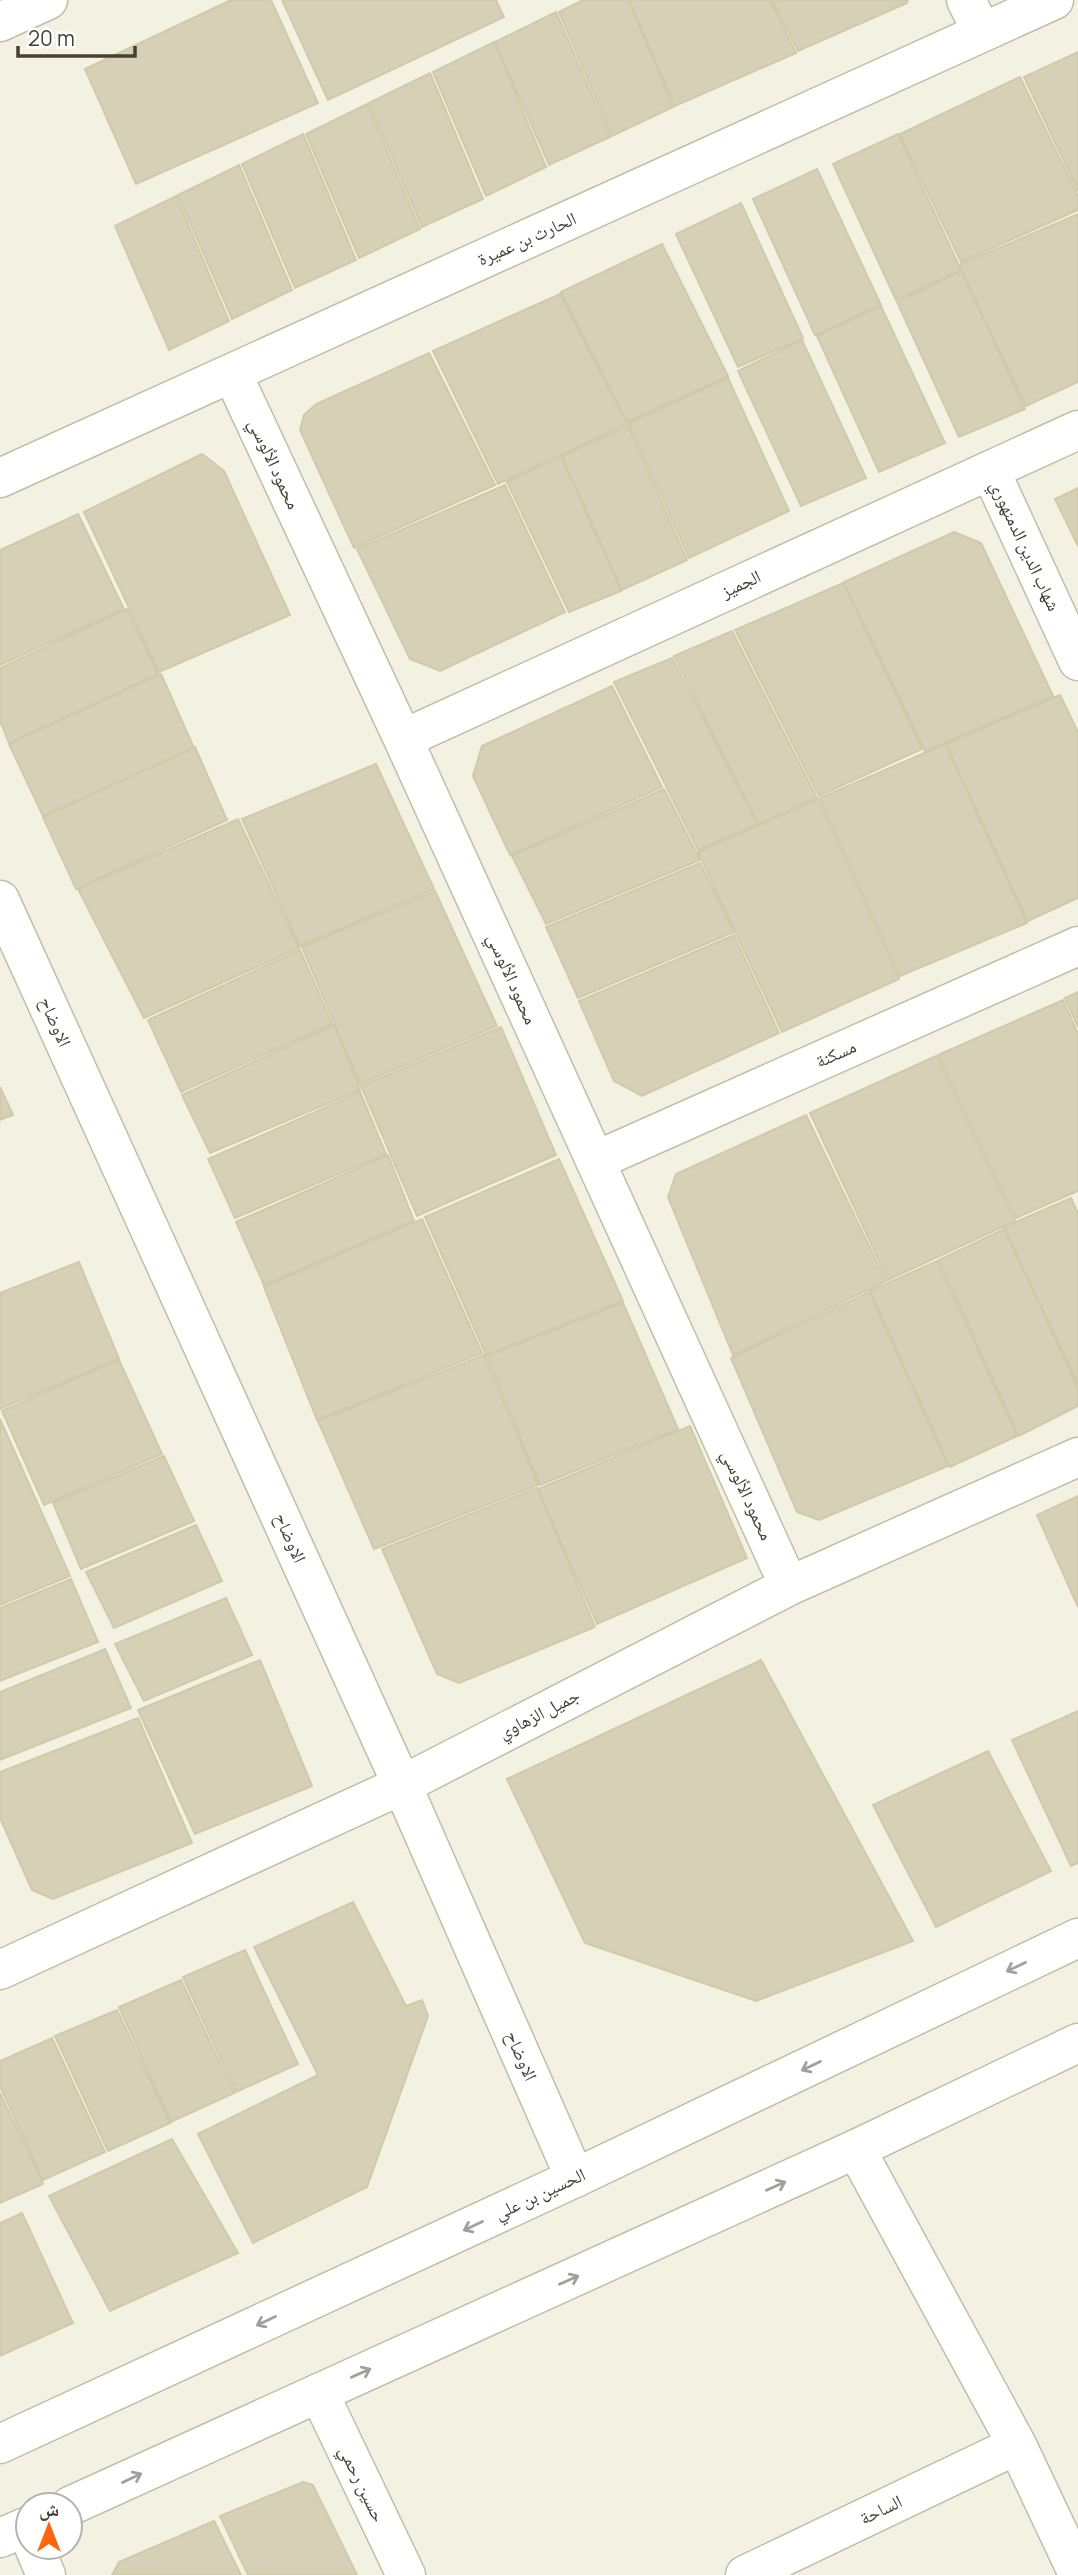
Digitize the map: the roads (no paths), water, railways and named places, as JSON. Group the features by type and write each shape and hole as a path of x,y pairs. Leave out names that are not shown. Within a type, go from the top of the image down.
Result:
{"street":[{"path":"0,22 48,0"},
{"name":"الحارث بن عميرة","path":"0,478 232,373 974,16 1054,0"},
{"name":"محمود الألوسي","path":"232,373 404,739 789,1586"},
{"name":"الجميز","path":"404,739 1078,430"},
{"name":"شهاب الدين الدمنهوري","path":"990,470 1078,661"},
{"name":"الاوضاح","path":"3,913 402,1785 575,2178"},
{"name":"مسكنة","path":"595,1161 1078,946"},
{"name":"جميل الزهاوي","path":"1,1968 402,1785 789,1586 1078,1457"},
{"name":"الحسين بن علي","path":"0,2444 575,2178 1078,1938"},
{"path":"84,2500 856,2149 1078,2043"},
{"path":"856,2149 1017,2445 1078,2574"},
{"name":"حسين رحمي","path":"319,2393 406,2575"},
{"name":"الساحة","path":"744,2575 1017,2445"}]}
